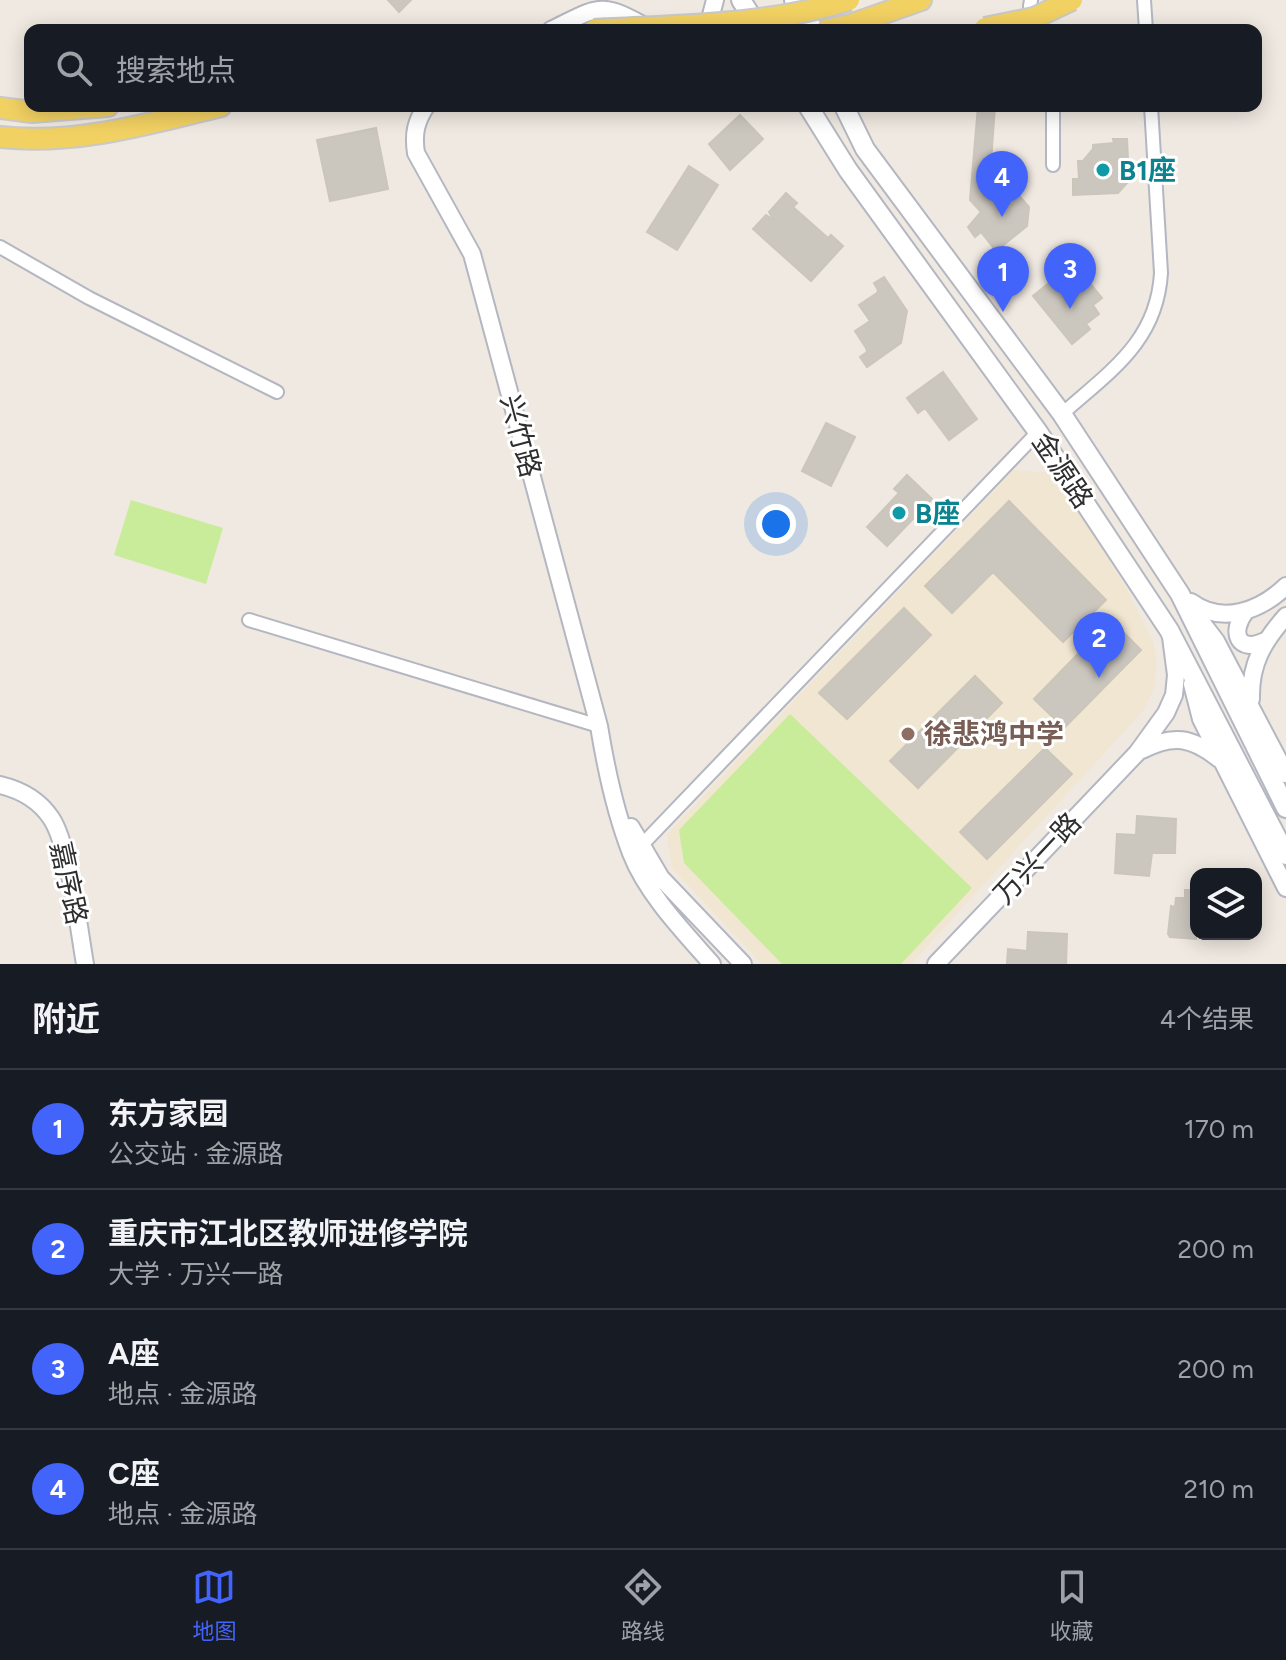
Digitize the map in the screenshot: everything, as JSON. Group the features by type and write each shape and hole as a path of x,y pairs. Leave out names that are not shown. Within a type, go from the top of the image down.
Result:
{"main road":[{"path":"741,0 756,24"},
{"path":"794,0 813,24"},
{"path":"711,24 789,14 849,0"},
{"path":"853,24 921,0"},
{"path":"1004,24 1034,18 1072,0"},
{"path":"1042,24 1090,0"},
{"path":"0,108 24,111"},
{"path":"0,137 33,140 109,133 196,112"},
{"name":"金源路","path":"812,112 848,170 1038,432 1169,630 1286,855"},
{"name":"金源路","path":"847,112 865,149 1062,414 1180,594 1286,808"},
{"path":"848,170 848,161 855,153 865,156 877,166"}],"street":[{"path":"705,24 710,19 715,0"},
{"path":"830,24 892,0"},
{"path":"1031,0 1036,24"},
{"path":"1144,0 1146,24"},
{"path":"564,24 605,8 616,9 642,24"},
{"name":"兴竹路","path":"423,112 414,136 416,153 472,254 599,726 608,779 648,884 712,964"},
{"path":"1053,112 1053,165"},
{"path":"1062,414 1135,347 1155,314 1161,273 1151,112"},
{"path":"0,247 89,298 277,392"},
{"path":"636,851 1038,432"},
{"path":"1180,594 1201,609 1214,613 1246,611 1264,603 1286,586"},
{"path":"1180,594 1216,641 1286,774"},
{"path":"1246,611 1238,622 1236,631 1239,638 1247,645 1255,646 1265,641"},
{"path":"1251,705 1253,668 1265,641 1286,616"},
{"path":"249,620 599,726"},
{"name":"万兴一路","path":"936,964 1137,753 1166,713 1174,695 1176,675 1169,630"},
{"path":"1188,667 1201,719 1286,888"},
{"path":"1137,753 1159,741 1180,739 1206,748 1222,762"},
{"name":"嘉序路","path":"0,785 18,789 37,802 52,818 62,840 85,964"},
{"name":"兴竹路","path":"636,851 743,964"}],"shaded area":[{"name":"徐悲鸿中学","path":"1014,470 1054,473 1127,589 1153,642 1156,655 1155,685 1150,698 1142,712 911,964 762,964 672,868 667,834"}],"green space":[{"path":"131,500 223,528 206,584 114,555"},
{"path":"790,714 972,888 901,964 782,964 684,863 679,830"}],"building":[{"path":"388,0 411,0 399,12"},
{"path":"977,112 995,112 989,190 1003,177 1029,207 1027,226 996,251 981,232 975,237 968,227 981,212 970,200"},
{"path":"740,115 763,139 730,170 709,144"},
{"path":"376,128 388,189 330,201 317,140"},
{"name":"B1座","path":"1113,139 1127,139 1129,181 1118,193 1073,195 1073,179 1079,179 1078,161 1083,161 1093,145 1114,143"},
{"path":"689,166 718,185 677,250 647,232"},
{"path":"786,193 797,203 793,207 828,238 831,235 843,246 811,281 753,229 766,215 774,220 769,212"},
{"path":"1065,270 1074,282 1083,275 1102,298 1093,305 1099,314 1086,324 1090,329 1072,344 1033,296"},
{"path":"884,277 907,311 901,343 867,367 860,357 867,352 866,348 855,331 870,321 859,305 877,293 874,283"},
{"path":"943,372 977,419 949,440 925,408 918,413 907,398"},
{"path":"826,423 855,437 831,486 802,471"},
{"name":"B座","path":"907,475 932,499 887,546 867,527 899,493 894,489"},
{"path":"1009,501 1106,600 1063,642 993,572 952,613 925,586"},
{"path":"904,608 931,635 847,719 819,693"},
{"path":"1111,620 1141,650 1064,728 1034,699"},
{"path":"975,676 1002,703 918,788 890,761"},
{"path":"1045,748 1072,774 987,859 960,832"},
{"path":"1137,816 1176,819 1175,853 1152,853 1149,876 1115,873 1117,834 1136,835"},
{"path":"1185,890 1190,890 1190,939 1170,937 1171,906 1175,907 1176,898 1185,898"},
{"path":"1028,932 1067,934 1066,964 1007,964 1008,949 1027,951"}],"place":[{"name":"B1座","path":"1103,170"},
{"name":"C座","path":"1002,217"},
{"name":"A座","path":"1070,309"},
{"name":"东方家园","path":"1003,312"},
{"name":"B座","path":"899,513"},
{"name":"重庆市江北区教师进修学院","path":"1099,678"},
{"name":"徐悲鸿中学","path":"908,734"}]}
